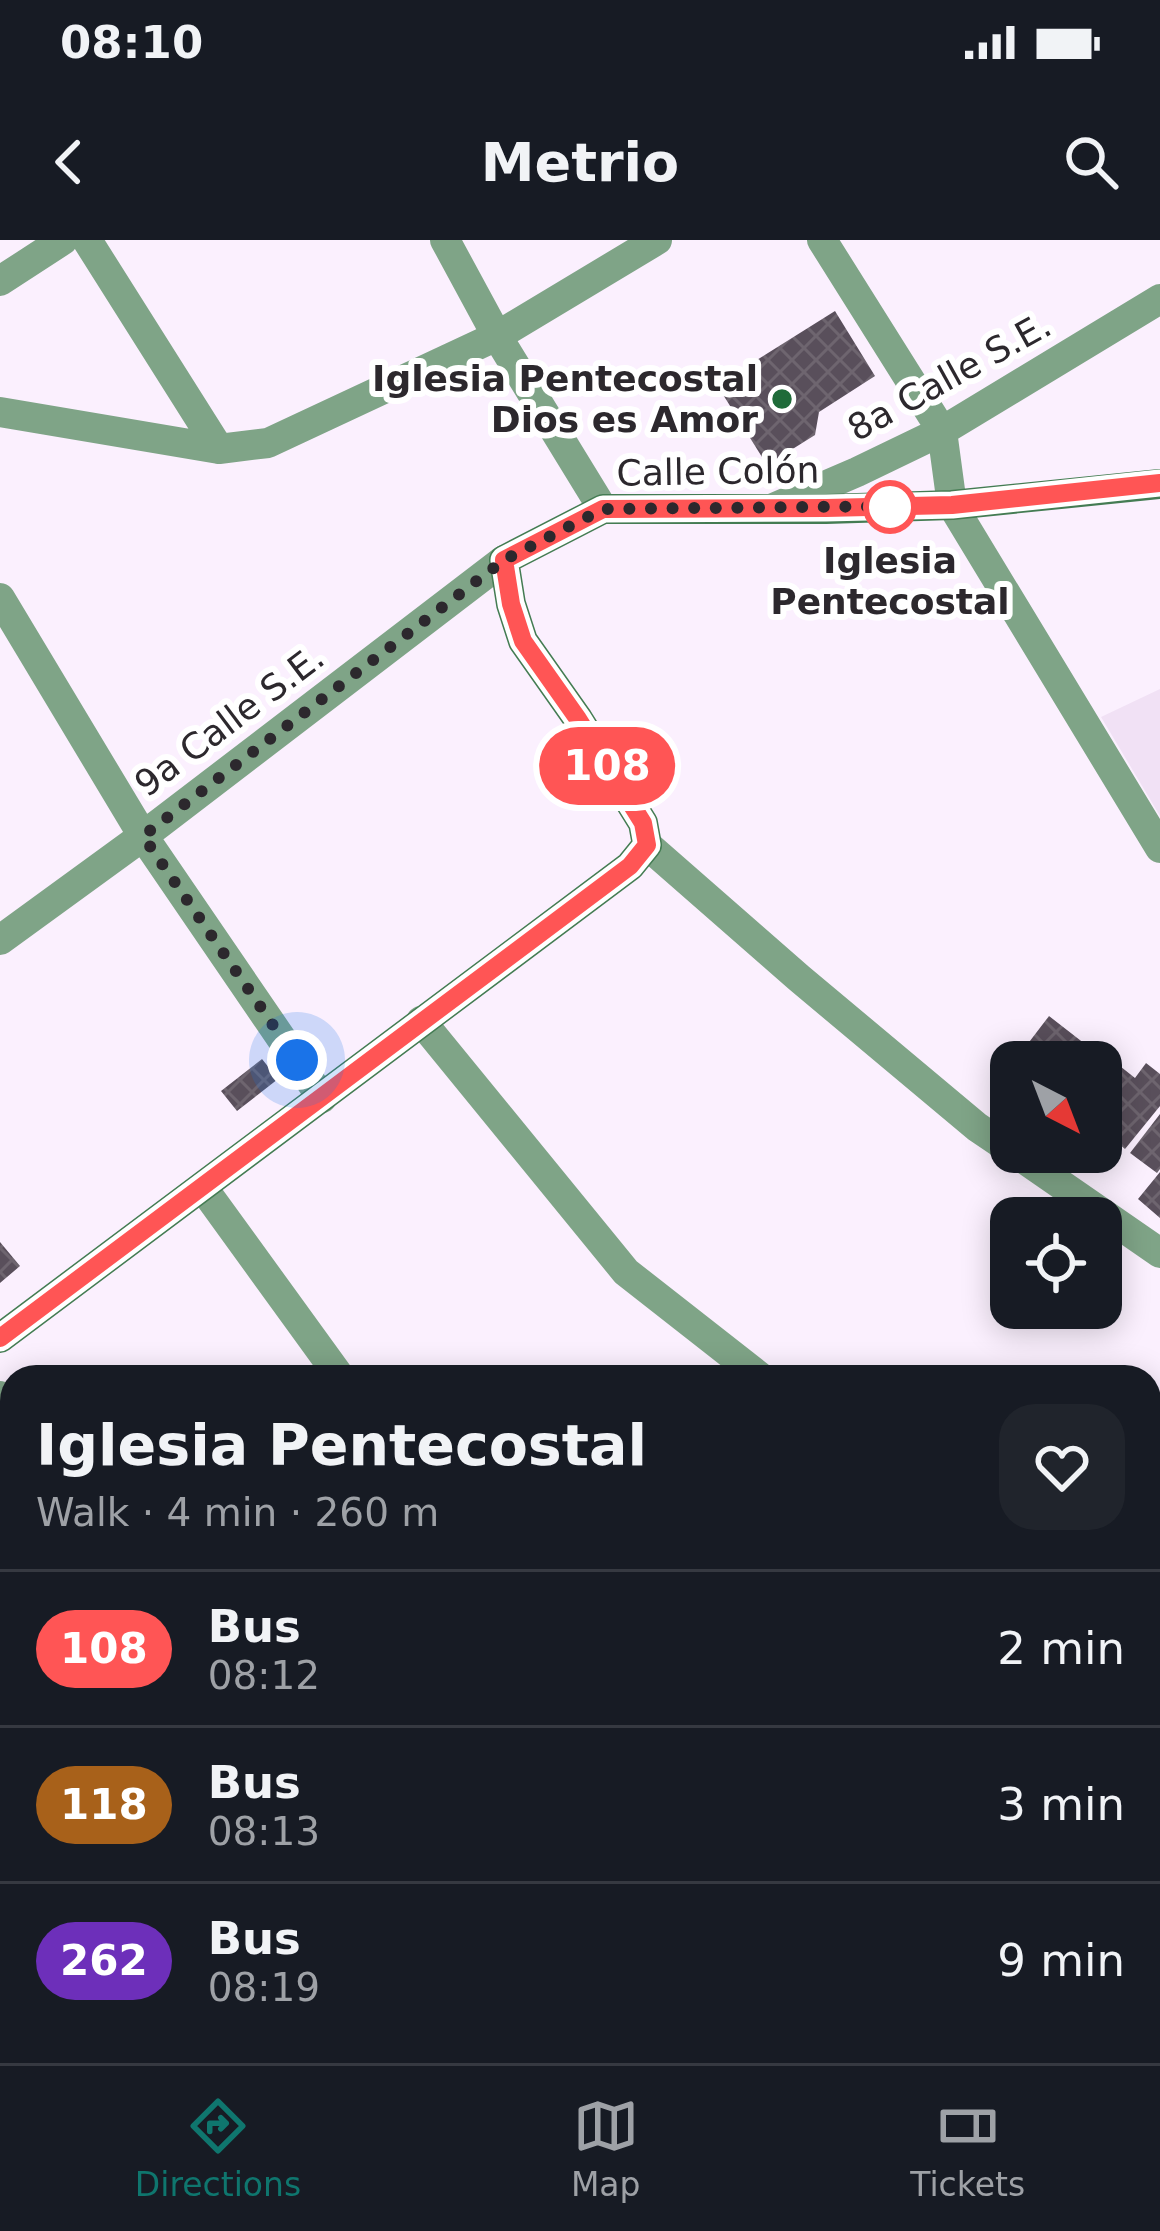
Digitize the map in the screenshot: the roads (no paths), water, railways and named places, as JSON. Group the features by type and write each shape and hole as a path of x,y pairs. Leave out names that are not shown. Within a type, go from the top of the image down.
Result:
{"main road":[{"name":"Calle Colón","path":"504,560 603,509 952,505 1160,484"},
{"path":"0,1338 630,866 647,845 643,823 523,641 504,560"}],"street":[{"path":"0,281 63,240"},
{"path":"87,240 219,449"},
{"path":"445,240 497,336 603,509"},
{"path":"0,412 219,449 268,443 497,336 657,240"},
{"path":"822,240 941,431 952,505 1160,848"},
{"name":"8a Calle S.E.","path":"771,509 941,431 1160,299"},
{"name":"9a Calle S.E.","path":"0,940 504,560"},
{"path":"0,598 143,836 322,1098"},
{"path":"647,845 990,1135"},
{"path":"421,1021 626,1272 745,1365"},
{"path":"1044,1173 1160,1253"},
{"path":"202,1188 331,1365"}],"place":[{"name":"Iglesia Pentecostal Dios es Amor","path":"782,399"},
{"name":"Iglesia Pentecostal","path":"890,507"}]}
